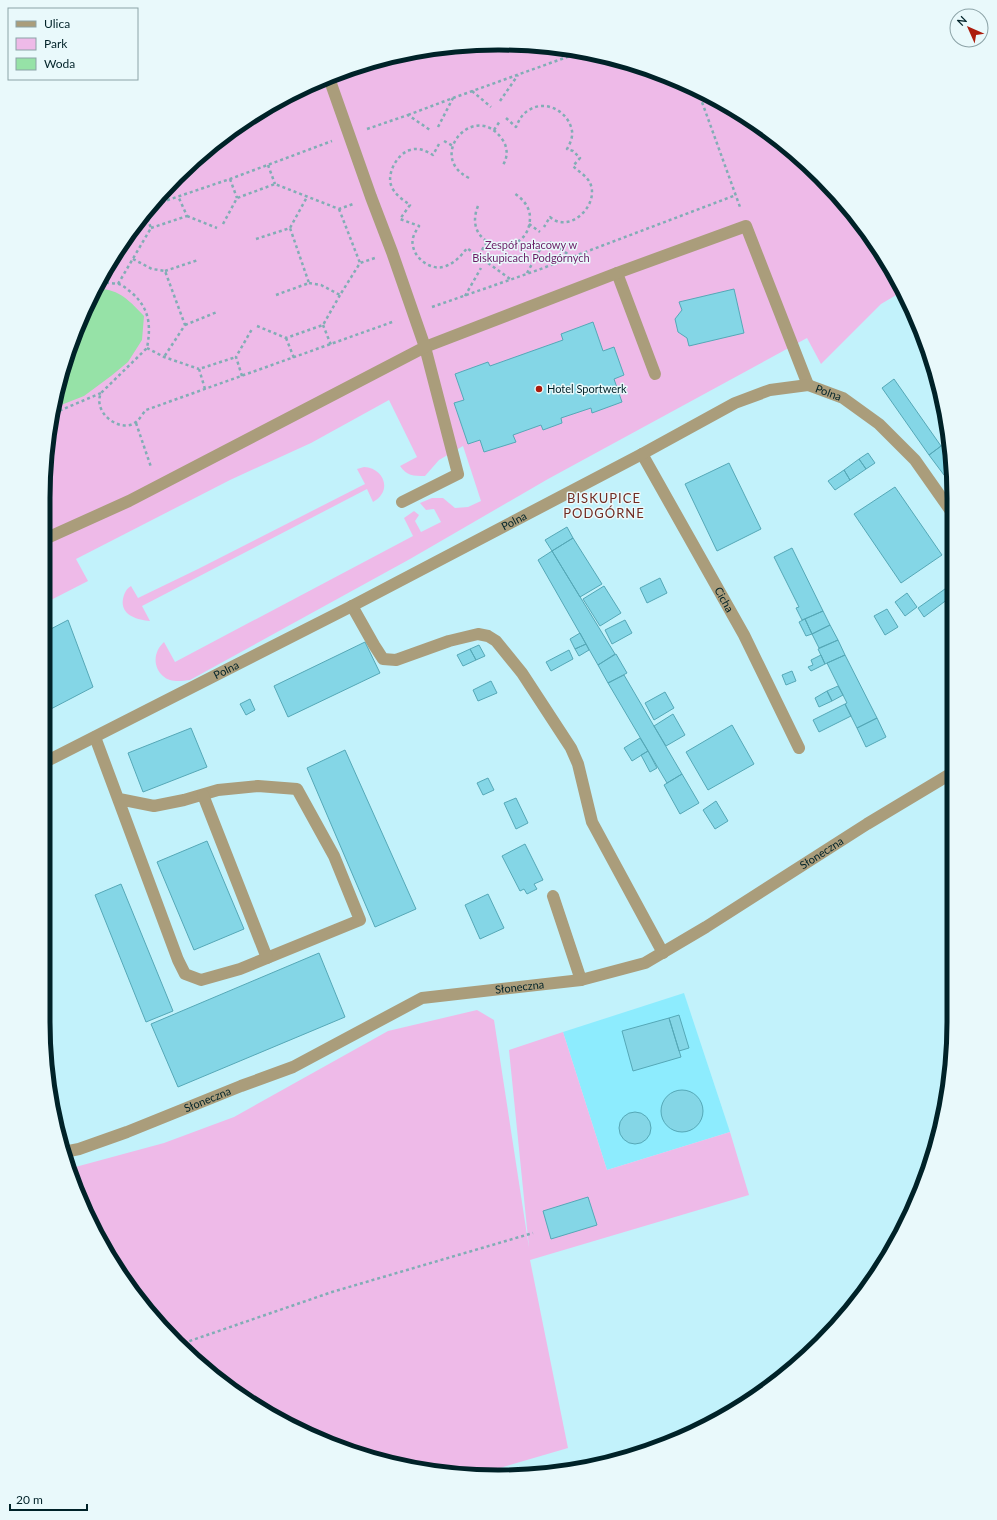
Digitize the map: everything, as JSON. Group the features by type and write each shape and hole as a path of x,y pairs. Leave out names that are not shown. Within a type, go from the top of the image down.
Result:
{"street":[{"path":"331,82 371,198 392,252 425,347 458,474 402,502"},
{"path":"50,537 129,501 425,347 617,273 746,226 808,385"},
{"path":"617,273 655,374"},
{"name":"Polna","path":"50,760 352,606 642,454 735,403 770,390 808,385 843,398 879,424 915,460 947,505"},
{"name":"Cicha","path":"642,454 744,635 799,748"},
{"path":"352,606 383,659 396,660 449,641 478,634 488,636 496,640 522,673 571,748 578,764 592,822 663,953"},
{"path":"95,737 175,952 185,974 202,980 240,969 360,920 334,856 297,789 258,786 218,790 154,806 119,799"},
{"name":"Słoneczna","path":"69,1151 79,1150 127,1132 241,1086 293,1067 422,998 581,980 645,964 706,927 867,824 947,776"},
{"path":"203,794 267,958"},
{"path":"553,896 581,980"}],"path":[{"path":"162,202 230,179 569,56"},
{"path":"500,101 519,74"},
{"path":"472,91 491,106"},
{"path":"438,127 453,98"},
{"path":"701,98 746,226"},
{"path":"506,118 516,127 529,109 536,106 551,107 563,114 572,131 570,143 567,149 573,151 580,158 573,166 588,180 591,189 590,198 587,208 579,218 565,223 554,221 550,217 544,227"},
{"path":"408,115 430,130"},
{"path":"494,130 500,121"},
{"path":"469,178 459,171 454,165 452,158 453,146 456,138 468,128 486,126 499,134 506,146 506,157 503,165"},
{"path":"444,141 453,146"},
{"path":"439,144 433,155 424,150 409,150 395,164 390,179 391,186 403,200 410,205 400,219 419,226 414,234 412,246 421,260 429,266 438,268 447,266 455,261 468,248 475,254"},
{"path":"268,165 275,184"},
{"path":"230,179 237,198"},
{"path":"223,224 237,198 275,184 339,209 371,198"},
{"path":"478,206 475,217 476,227 481,237 487,242 500,246 509,246 524,236 529,224 530,216 527,207 521,198 514,194"},
{"path":"101,393 98,400 100,408 110,420 125,425 136,423 146,410 527,274 736,195"},
{"path":"178,196 187,216"},
{"path":"256,239 290,228 307,197"},
{"path":"339,209 360,262"},
{"path":"118,284 151,228 187,216 217,228"},
{"path":"148,219 151,228"},
{"path":"529,224 540,232"},
{"path":"290,228 309,284"},
{"path":"482,250 487,242"},
{"path":"550,242 572,257"},
{"path":"527,274 542,246"},
{"path":"257,326 286,338 324,325 360,262 392,252"},
{"path":"133,259 152,269 165,271 198,260"},
{"path":"488,263 510,280"},
{"path":"465,296 481,268"},
{"path":"165,271 184,325"},
{"path":"59,411 101,393 147,348 149,338 148,316 144,307 134,295 124,287 118,284 105,283"},
{"path":"276,295 309,284 321,286 340,295"},
{"path":"164,357 184,325 217,312"},
{"path":"324,325 330,345"},
{"path":"147,348 164,357 199,369 236,357 252,329"},
{"path":"286,338 294,358"},
{"path":"236,357 242,376"},
{"path":"199,369 205,389"},
{"path":"136,423 157,486"},
{"path":"185,1343 332,1292 533,1233"}],"shaded area":[{"path":"684,993 730,1132 607,1170 563,1032"}],"green space":[{"name":"Zespół pałacowy w Biskupicach Podgórnych","path":"498,50 528,51 586,59 615,65 670,84 723,110 748,126 772,143 816,181 854,225 887,274 898,294 881,304 821,364 807,338 548,479 410,559 190,680 169,680 159,672 156,663 156,654 164,642 175,662 413,536 404,518 414,511 419,515 415,521 421,532 441,522 434,509 426,510 420,503 432,498 443,498 455,508 468,507 481,501 463,446 439,460 425,476 411,475 405,472 400,466 417,457 389,400 311,443 230,480 76,559 88,581 50,600 50,498 54,440 65,382 84,327 96,300 110,274 143,225 181,181 203,161 225,143 274,110 300,96 354,74 382,65 440,54"},
{"path":"364,467 377,471 384,481 383,492 373,502 367,489 142,606 150,621 130,616 124,609 124,595 131,586 138,598 365,484 357,469"},
{"path":"477,1010 494,1020 529,1248 509,1050 563,1032 607,1170 730,1132 749,1195 530,1260 568,1448 494,1470 469,1469 440,1466 382,1455 327,1436 300,1424 274,1410 225,1377 181,1339 143,1295 126,1271 96,1220 84,1193 74,1167 164,1143 234,1117 388,1031"}],"water":[{"path":"102,289 104,289 123,296 144,316 142,340 128,362 84,396 60,405 65,382 84,327 96,300"}],"building":[{"path":"734,289 744,333 689,346 687,338 678,332 675,319 682,310 679,302"},
{"name":"Hotel Sportwerk","path":"593,322 603,351 614,347 624,375 614,379 622,402 592,413 591,408 561,418 562,423 543,430 541,425 513,435 516,442 484,452 480,440 468,444 454,403 464,400 455,374 488,362 490,366 563,340 561,334"},
{"path":"894,379 941,446 929,455 882,388"},
{"path":"943,444 946,474 944,475 929,455"},
{"path":"868,453 875,463 866,469 859,459"},
{"path":"859,459 866,469 850,480 844,470"},
{"path":"729,463 761,529 717,551 685,484"},
{"path":"844,470 850,480 835,490 828,481"},
{"path":"895,487 942,555 901,583 854,514"},
{"path":"567,527 573,538 552,551 545,540"},
{"path":"573,538 602,584 580,597 552,551"},
{"path":"792,548 823,611 802,620 796,608 799,607 774,557"},
{"path":"552,551 615,654 598,665 538,560"},
{"path":"660,578 667,593 647,603 640,588"},
{"path":"604,586 621,613 600,626 583,599"},
{"path":"947,588 947,600 924,617 918,608"},
{"path":"907,593 917,607 905,616 895,602"},
{"path":"887,609 898,627 885,635 874,616"},
{"path":"823,611 830,625 812,634 805,619"},
{"path":"805,619 812,634 806,636 799,622"},
{"path":"68,620 93,687 50,709 50,629"},
{"path":"625,620 632,633 612,644 605,630"},
{"path":"830,625 838,640 819,648 812,634"},
{"path":"580,633 586,644 575,649 570,639"},
{"path":"838,640 845,655 825,664 818,649"},
{"path":"365,642 380,673 288,717 274,686"},
{"path":"586,644 589,650 579,656 575,649"},
{"path":"479,645 485,656 476,660 470,649"},
{"path":"470,649 476,660 463,666 457,655"},
{"path":"569,650 573,659 551,671 546,662"},
{"path":"616,654 627,673 608,683 598,665"},
{"path":"821,655 825,664 811,671 808,667 813,665 811,660"},
{"path":"845,655 877,718 857,728 845,704 847,703 827,663"},
{"path":"792,671 796,681 786,685 782,675"},
{"path":"624,675 682,774 667,783 608,683"},
{"path":"491,681 497,693 478,701 473,690"},
{"path":"838,686 843,695 832,701 827,691"},
{"path":"827,691 832,701 819,707 815,698"},
{"path":"665,692 674,708 654,720 645,703"},
{"path":"250,699 255,710 246,715 240,704"},
{"path":"845,704 851,716 819,732 813,720"},
{"path":"673,714 685,735 666,746 654,726"},
{"path":"877,718 886,737 866,747 857,728"},
{"path":"732,725 754,764 708,790 686,752"},
{"path":"191,728 207,767 143,792 128,753"},
{"path":"640,738 648,751 632,761 624,748"},
{"path":"345,750 416,909 375,927 307,768"},
{"path":"648,751 657,768 650,772 641,755"},
{"path":"682,774 699,803 680,814 664,785"},
{"path":"488,778 494,790 483,795 477,783"},
{"path":"516,798 528,823 516,829 504,803"},
{"path":"716,801 728,821 715,829 703,810"},
{"path":"207,841 244,929 194,950 157,862"},
{"path":"525,844 543,880 534,884 537,889 527,894 524,889 520,891 502,856"},
{"path":"121,884 173,1011 146,1022 95,895"},
{"path":"488,894 504,928 480,939 465,905"},
{"path":"319,953 345,1017 178,1087 151,1024"},
{"path":"679,1015 689,1048 679,1051 669,1018"},
{"path":"669,1018 681,1057 633,1071 622,1031"},
{"path":"682,1090 697,1096 703,1111 697,1126 682,1132 667,1126 661,1111 667,1096"},
{"path":"632,1112 638,1112 648,1119 651,1128 650,1134 644,1141 638,1144 632,1144 622,1137 619,1131 619,1125 626,1115"},
{"path":"588,1197 597,1225 551,1239 543,1211"}],"place":[{"name":"Hotel Sportwerk","path":"539,389"}],"district":[{"name":"BISKUPICE PODGÓRNE","path":"604,506"}]}
